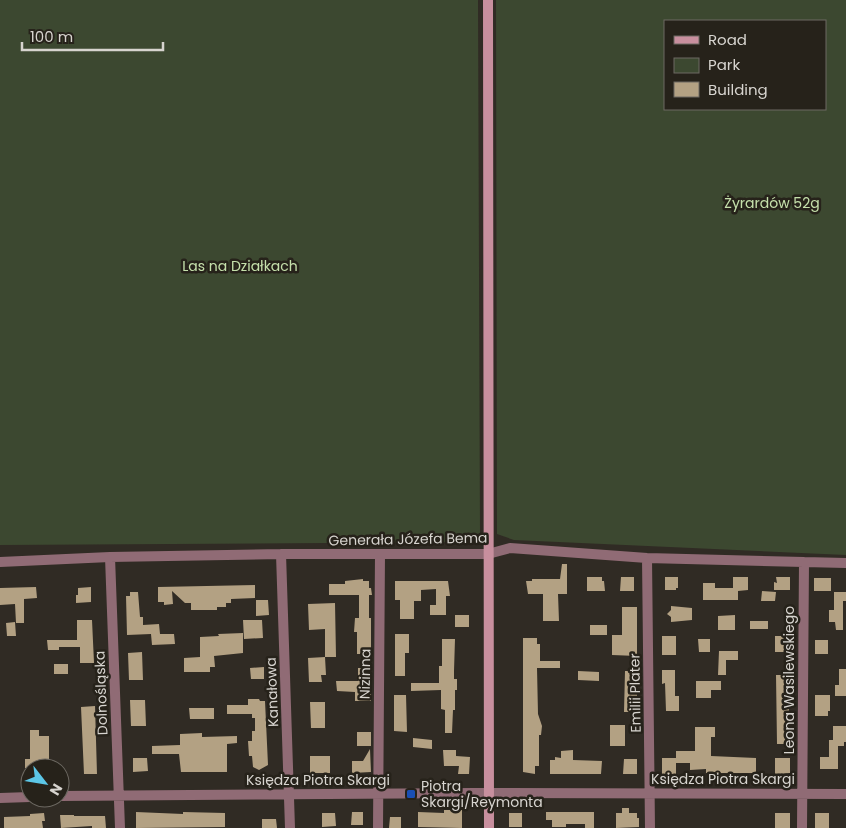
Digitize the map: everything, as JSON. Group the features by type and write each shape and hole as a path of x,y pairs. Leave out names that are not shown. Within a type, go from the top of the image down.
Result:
{"main road":[{"path":"488,0 489,828"}],"street":[{"name":"Generała Józefa Bema","path":"0,562 110,557 281,554 488,554 510,548 647,558 846,563"},
{"name":"Kanałowa","path":"281,554 290,828"},
{"name":"Nizinna","path":"378,828 380,554"},
{"name":"Dolnośląska","path":"110,557 120,828"},
{"name":"Emilii Plater","path":"647,558 650,828"},
{"name":"Leona Wasilewskiego","path":"802,828 804,562"},
{"name":"Księdza Piotra Skargi","path":"70,796 289,793 846,794"},
{"path":"0,798 20,797"}],"green space":[{"name":"Las na Działkach","path":"0,0 478,0 480,533 473,542 0,545"},
{"name":"Żyrardów 52g","path":"496,0 846,0 846,555 514,540 497,534"}],"building":[{"path":"562,564 567,564 567,594 558,594 559,621 543,621 543,594 528,594 526,581 532,581 532,579 560,579"},
{"path":"587,577 602,577 605,591 587,591"},
{"path":"621,577 634,577 634,591 620,591"},
{"path":"665,577 678,577 678,588 676,590 665,590"},
{"path":"733,577 748,577 748,590 738,591 738,600 703,600 703,583 715,583 715,588 733,588"},
{"path":"776,577 790,577 790,590 774,590 774,582 777,583"},
{"path":"814,578 831,578 831,591 814,591"},
{"path":"363,579 363,581 369,581 372,595 369,595 371,654 357,654 357,632 354,632 355,618 359,618 359,595 329,595 329,584 345,584 345,581"},
{"path":"395,581 448,581 450,596 446,596 446,615 430,615 430,605 436,605 436,589 421,590 421,601 414,601 414,619 400,619 400,600 395,600"},
{"path":"255,585 255,598 231,599 231,603 226,603 226,607 217,607 217,610 191,610 191,603 185,603 172,591 173,604 164,605 164,602 158,602 158,587"},
{"path":"36,587 37,598 24,599 24,623 16,623 15,604 0,605 0,588"},
{"path":"91,587 91,602 76,603 78,588"},
{"path":"762,591 776,592 775,601 761,601"},
{"path":"130,592 138,592 140,617 143,617 143,625 159,624 160,634 174,634 175,644 152,645 151,634 127,635 126,596 130,596"},
{"path":"834,592 846,592 846,601 843,601 843,630 836,630 835,622 829,622 829,610 834,610"},
{"path":"256,600 268,600 269,615 256,616"},
{"path":"335,603 336,657 325,657 325,629 309,630 308,604"},
{"path":"671,606 692,608 692,620 671,622 671,617 667,614 671,610"},
{"path":"622,607 637,607 637,656 612,655 612,635 622,635"},
{"path":"455,615 469,615 469,627 455,627"},
{"path":"735,615 735,630 718,630 718,616"},
{"path":"77,620 92,620 94,663 80,663 80,647 59,647 59,650 48,650 47,640 77,640"},
{"path":"243,620 262,620 263,638 244,639"},
{"path":"750,621 768,621 768,629 750,629"},
{"path":"15,622 16,636 7,636 6,623"},
{"path":"590,625 607,625 607,635 590,635"},
{"path":"243,633 243,653 214,656 215,667 210,667 210,672 184,672 184,658 200,657 200,637"},
{"path":"395,634 409,634 409,653 405,653 405,676 395,676"},
{"path":"662,636 676,636 676,655 662,655"},
{"path":"775,636 786,636 786,638 789,638 789,652 775,652"},
{"path":"523,638 537,638 537,644 540,644 540,661 560,661 560,668 537,668 538,714 542,726 541,735 539,735 539,766 535,766 535,774 523,772"},
{"path":"442,639 455,639 454,679 457,679 457,690 455,690 452,733 445,733 445,710 441,709 441,690 411,691 411,683 439,683 439,666 442,666"},
{"path":"698,639 710,639 710,652 699,652"},
{"path":"815,640 828,640 828,654 815,654"},
{"path":"719,651 738,651 738,660 726,660 726,675 718,675"},
{"path":"142,652 143,680 129,680 128,653"},
{"path":"325,657 326,675 321,675 322,682 309,682 308,658"},
{"path":"54,664 68,664 68,674 54,674"},
{"path":"264,667 264,679 251,679 250,668"},
{"path":"358,668 371,668 371,701 355,701 355,692 337,691 336,681 358,681"},
{"path":"839,669 846,669 846,696 835,696 835,685 839,685"},
{"path":"662,670 675,670 675,696 679,696 679,711 666,711 665,683 662,684"},
{"path":"578,671 599,672 599,681 578,680"},
{"path":"625,671 637,671 637,712 624,712"},
{"path":"776,675 789,675 789,744 777,744"},
{"path":"696,681 721,681 721,690 711,690 711,698 696,698"},
{"path":"394,695 406,695 407,732 394,731"},
{"path":"815,695 830,695 830,711 828,711 828,716 815,716"},
{"path":"248,699 265,701 268,765 259,770 253,767 252,756 249,756 248,741 252,741 252,731 255,731 255,718 252,718 252,714 227,714 227,705 248,705"},
{"path":"130,700 145,700 146,726 131,726"},
{"path":"310,702 325,702 325,728 311,728"},
{"path":"95,706 97,774 84,774 81,707"},
{"path":"189,708 214,708 214,719 190,719"},
{"path":"610,725 625,725 625,746 610,746"},
{"path":"833,726 846,726 846,742 844,742 844,746 838,746 838,769 820,769 820,757 829,757 829,740 833,740"},
{"path":"695,727 715,727 715,737 711,737 711,756 756,758 756,773 706,773 706,769 690,770 690,763 676,763 676,774 662,774 662,758 676,758 676,751 695,751"},
{"path":"30,730 39,730 39,736 49,736 49,758 30,758"},
{"path":"357,732 371,732 371,746 357,746"},
{"path":"202,733 202,737 237,736 237,743 227,744 227,772 181,772 179,754 152,754 152,746 180,745 180,734"},
{"path":"413,738 432,740 432,749 413,747"},
{"path":"370,749 371,772 352,773 352,761 363,761"},
{"path":"443,750 456,750 456,756 470,757 469,774 458,774 459,766 444,766"},
{"path":"573,750 573,760 602,761 601,774 550,774 550,760 555,760 555,757 561,758 561,751"},
{"path":"310,756 330,756 330,773 310,773"},
{"path":"133,758 147,758 148,771 133,772"},
{"path":"775,758 790,758 790,773 775,774"},
{"path":"624,759 637,759 637,774 623,774"},
{"path":"622,808 629,808 629,813 637,813 639,827 616,828 616,813 622,813"},
{"path":"444,810 462,810 462,828 418,827 418,812 444,813"},
{"path":"136,812 225,813 225,827 136,828"},
{"path":"352,812 363,812 363,825 351,825"},
{"path":"546,812 594,812 594,828 585,828 585,824 566,824 566,827 552,827 552,820 546,820"},
{"path":"44,813 45,821 42,821 43,828 4,828 4,817 30,816 30,814"},
{"path":"322,813 335,813 336,826 322,827"},
{"path":"509,813 522,813 522,827 509,827"},
{"path":"775,813 790,813 790,828 775,828"},
{"path":"815,813 829,813 829,828 815,828"},
{"path":"60,815 105,816 106,828 92,828 92,826 61,828"},
{"path":"390,817 401,817 401,828 389,828"},
{"path":"262,819 276,819 277,828 262,828"}],"place":[{"name":"Piotra Skargi/Reymonta","path":"411,794"}]}
